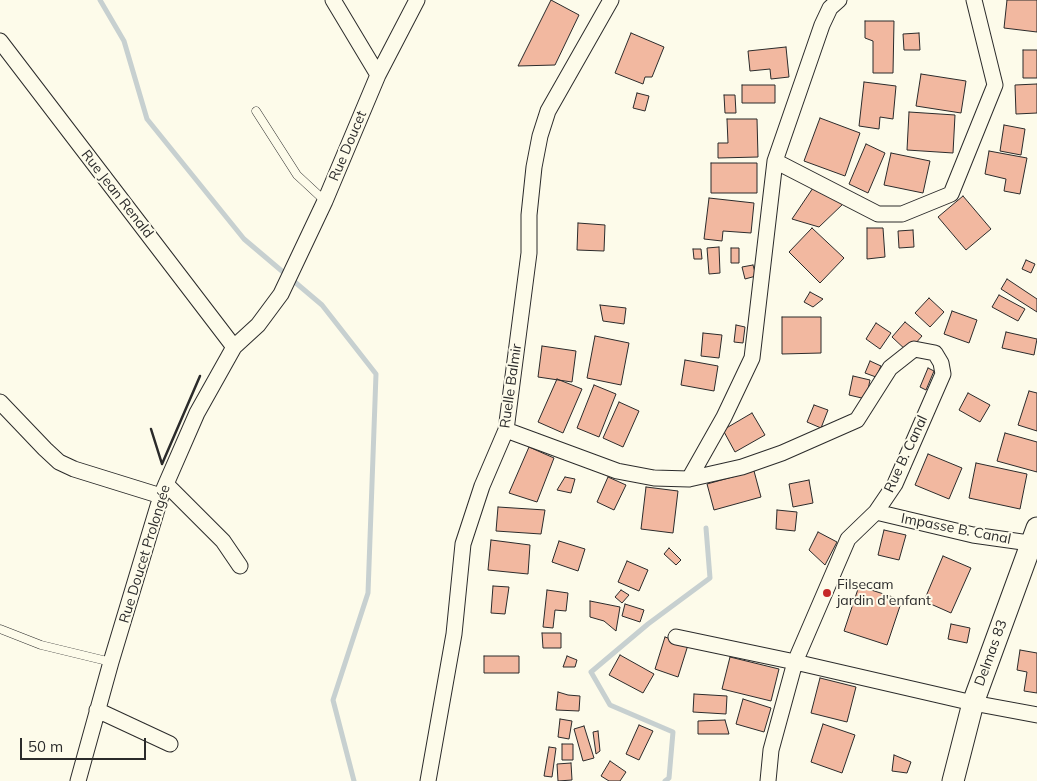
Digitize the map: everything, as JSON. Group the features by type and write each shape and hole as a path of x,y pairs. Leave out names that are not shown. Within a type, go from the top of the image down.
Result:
{"street":[{"path":"334,0 378,75"},
{"name":"Rue Doucet","path":"280,294 325,201 378,75 417,0"},
{"name":"Ruelle Balmir","path":"428,781 454,634 463,544 482,486 506,430 529,253 529,214 534,167 540,136 548,111 611,0"},
{"path":"506,430 624,472 654,478 689,479 724,417 752,358 775,161 822,25 830,8 839,0"},
{"path":"775,161 878,214 902,214 951,194 995,85 974,0"},
{"name":"Rue Jean Renald","path":"0,41 234,347"},
{"name":"Rue Doucet Prolongée","path":"78,781 111,662 163,490 197,412 234,347 258,325 280,294"},
{"name":"Rue B. Canal","path":"689,479 742,467 782,453 857,420 890,368 914,349 935,353 941,363 943,374 895,484 876,512 848,539 795,662 772,750 768,781"},
{"path":"0,402 44,449 59,462 74,469 163,490 223,541 240,566"},
{"name":"Impasse B. Canal","path":"876,512 973,535 1035,538"},
{"name":"Delmas 83","path":"953,781 973,703 1035,538"},
{"path":"676,637 973,703 1037,715"},
{"path":"97,710 170,744"}],"lane":[{"path":"256,111 297,175 325,201"},
{"path":"0,629 41,645 111,662"}],"building":[{"path":"551,0 579,15 555,65 518,66"},
{"path":"1007,0 1037,0 1037,32 1004,28"},
{"path":"865,21 894,21 893,73 873,73 873,41 865,38"},
{"path":"631,33 664,47 652,77 645,77 643,84 615,73"},
{"path":"919,33 920,50 904,50 903,34"},
{"path":"786,47 789,77 771,79 770,69 750,71 748,51"},
{"path":"1023,50 1037,50 1037,78 1023,78"},
{"path":"921,74 966,81 961,113 916,106"},
{"path":"864,82 896,86 893,119 880,117 879,129 859,126"},
{"path":"1037,84 1037,113 1016,114 1015,85"},
{"path":"742,85 775,85 775,103 742,103"},
{"path":"637,93 649,96 645,111 633,108"},
{"path":"724,95 735,95 736,113 725,113"},
{"path":"909,112 955,115 953,153 907,150"},
{"path":"820,118 860,133 845,176 804,161"},
{"path":"727,119 757,119 758,157 718,158 718,143 728,143"},
{"path":"1004,125 1025,129 1021,155 1000,151"},
{"path":"866,144 885,153 868,193 849,184"},
{"path":"989,151 1027,158 1020,194 1004,191 1006,179 985,174"},
{"path":"891,153 930,161 923,193 884,185"},
{"path":"711,163 757,163 757,193 711,193"},
{"path":"815,185 844,203 819,227 792,219"},
{"path":"963,196 991,229 966,250 938,217"},
{"path":"709,198 754,203 751,233 723,231 722,241 704,239"},
{"path":"578,223 605,225 604,251 577,250"},
{"path":"812,228 844,258 820,283 789,252"},
{"path":"867,228 883,228 885,257 867,259"},
{"path":"913,230 914,247 899,248 898,231"},
{"path":"719,247 720,273 709,274 707,248"},
{"path":"731,248 739,248 739,263 731,263"},
{"path":"693,249 701,249 702,259 694,259"},
{"path":"1026,260 1035,264 1031,273 1022,269"},
{"path":"753,265 756,276 745,279 742,267"},
{"path":"1007,279 1037,299 1037,312 1001,289"},
{"path":"810,292 823,299 813,307 804,302"},
{"path":"999,295 1025,309 1018,321 992,307"},
{"path":"929,298 944,312 930,327 915,313"},
{"path":"600,305 626,308 624,324 603,321"},
{"path":"952,311 977,320 969,343 944,334"},
{"path":"782,317 821,317 821,353 782,354"},
{"path":"905,322 922,336 908,352 892,337"},
{"path":"876,323 891,333 880,349 866,339"},
{"path":"736,325 745,327 743,343 734,342"},
{"path":"1006,332 1037,339 1034,355 1002,348"},
{"path":"703,333 722,335 719,358 701,356"},
{"path":"595,336 629,343 621,385 587,378"},
{"path":"542,346 576,351 572,382 538,377"},
{"path":"685,360 718,366 714,391 681,385"},
{"path":"870,361 881,366 876,377 865,373"},
{"path":"928,368 934,371 926,390 920,387"},
{"path":"853,376 870,380 866,399 849,395"},
{"path":"557,379 582,389 563,433 538,422"},
{"path":"594,385 616,394 599,437 577,428"},
{"path":"1029,391 1037,393 1037,431 1018,425"},
{"path":"968,393 990,405 980,422 959,410"},
{"path":"619,402 639,411 623,447 603,438"},
{"path":"814,405 828,410 821,428 807,422"},
{"path":"752,413 765,435 735,452 723,430"},
{"path":"1005,433 1037,442 1037,472 997,461"},
{"path":"529,447 554,458 537,502 509,493"},
{"path":"928,454 962,468 949,499 915,485"},
{"path":"976,463 1027,474 1020,509 969,498"},
{"path":"754,471 761,497 714,510 707,484"},
{"path":"565,477 575,479 571,493 557,490"},
{"path":"608,477 626,485 614,510 597,502"},
{"path":"809,480 813,503 793,507 789,484"},
{"path":"646,487 678,491 673,533 641,529"},
{"path":"498,507 545,510 541,534 496,531"},
{"path":"777,510 797,512 795,531 776,529"},
{"path":"884,530 906,535 899,560 878,555"},
{"path":"818,532 837,542 825,565 809,550"},
{"path":"491,540 530,545 528,574 488,570"},
{"path":"559,541 585,549 578,571 552,562"},
{"path":"669,548 681,560 676,565 664,554"},
{"path":"943,556 971,568 951,613 924,601"},
{"path":"627,561 648,570 639,591 618,582"},
{"path":"493,586 509,587 505,614 491,613"},
{"path":"859,586 902,600 887,645 844,631"},
{"path":"547,590 568,593 566,611 555,610 553,628 543,627"},
{"path":"621,590 629,595 622,603 615,597"},
{"path":"590,601 620,607 616,631 604,621 590,617"},
{"path":"625,604 644,610 640,622 622,616"},
{"path":"951,624 970,628 967,643 948,639"},
{"path":"542,633 561,633 561,648 543,648"},
{"path":"665,637 688,645 678,677 655,669"},
{"path":"1020,650 1037,653 1037,693 1024,691 1027,672 1017,670"},
{"path":"620,655 654,674 643,693 609,675"},
{"path":"484,656 519,656 519,673 484,673"},
{"path":"567,656 577,660 575,667 563,667"},
{"path":"730,657 779,669 771,701 722,689"},
{"path":"820,678 856,687 847,722 811,713"},
{"path":"558,692 580,696 579,711 556,710"},
{"path":"694,694 727,696 726,714 693,712"},
{"path":"743,699 771,708 764,732 736,724"},
{"path":"560,719 572,721 569,739 558,737"},
{"path":"725,720 729,734 698,734 698,721"},
{"path":"823,724 855,735 842,773 811,762"},
{"path":"639,725 653,731 639,760 626,754"},
{"path":"584,726 594,758 583,761 574,729"},
{"path":"598,731 600,751 596,754 593,732"},
{"path":"562,744 573,744 573,760 562,760"},
{"path":"549,747 556,748 552,777 544,776"},
{"path":"894,755 911,762 907,773 892,771"},
{"path":"610,761 626,772 620,781 609,781 601,776"},
{"path":"571,763 572,780 558,781 557,764"}],"waterway":[{"path":"100,0 124,41 147,119 244,239 322,305 376,374 368,593 333,700 354,781"},
{"path":"665,781 669,778 673,732 610,705 591,672 648,624 710,578 706,528"}],"wall":[{"path":"151,429 162,464 200,376"}],"place":[{"name":"Filsecam jardin d'enfant","path":"827,593"}]}
